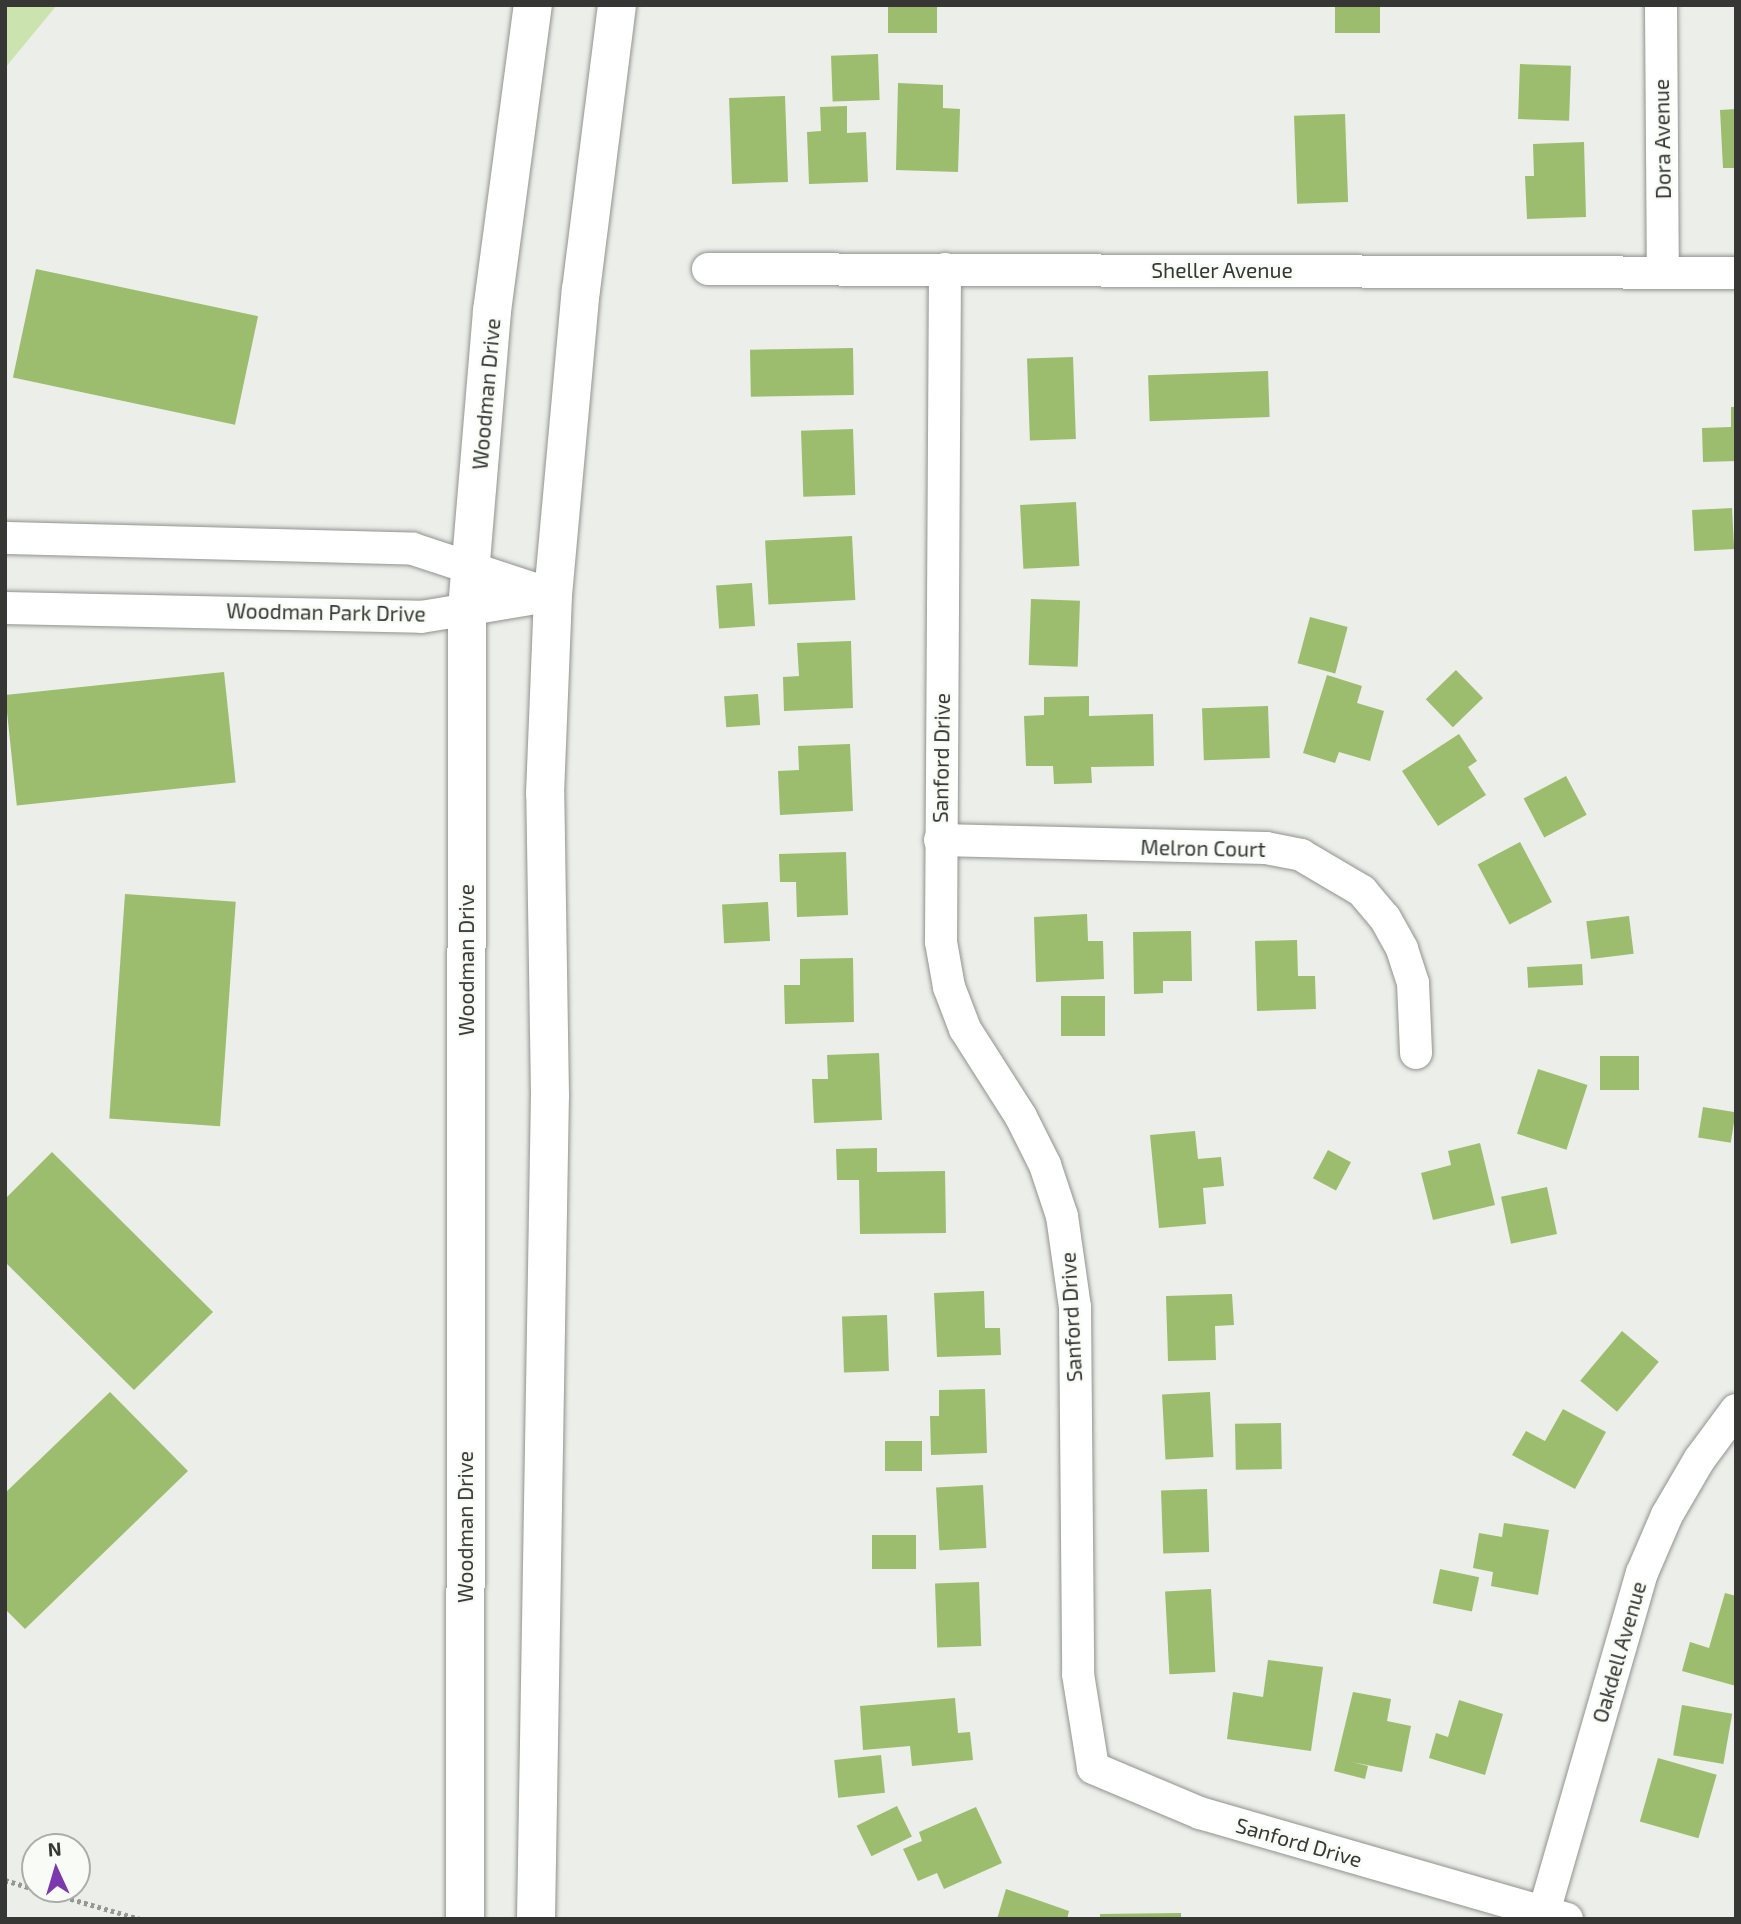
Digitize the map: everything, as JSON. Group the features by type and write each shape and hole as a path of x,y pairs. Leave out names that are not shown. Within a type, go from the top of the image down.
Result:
{"main road":[{"name":"Woodman Drive","path":"465,1919 467,609 492,311 533,5"},
{"path":"536,1919 550,1096 545,794 553,595 581,290 617,5"}],"street":[{"name":"Dora Avenue","path":"1661,5 1663,272"},
{"name":"Sheller Avenue","path":"708,269 1736,273"},
{"name":"Sanford Drive","path":"945,269 941,942 949,987 965,1029 1021,1117 1045,1165 1062,1216 1072,1270 1078,1674 1093,1768 1200,1814 1556,1915"},
{"path":"5,538 413,549 553,595"},
{"name":"Woodman Park Drive","path":"5,608 421,617 553,595"},
{"name":"Melron Court","path":"940,840 1266,848 1301,855 1362,891 1385,918 1402,949 1413,983 1416,1053"},
{"name":"Oakdell Avenue","path":"1556,1915 1642,1573 1667,1515 1699,1460 1736,1410"}],"path":[{"path":"85,1903 140,1919"}],"green space":[{"path":"5,5 57,5 5,68"}],"building":[{"path":"888,5 937,5 937,33 888,33"},
{"path":"1335,5 1380,5 1380,33 1335,33"},
{"path":"878,54 880,100 833,102 831,56"},
{"path":"1520,64 1571,66 1569,121 1518,119"},
{"path":"898,83 943,85 943,108 960,109 958,172 896,170"},
{"path":"785,96 788,182 732,184 729,98"},
{"path":"847,106 847,133 866,132 868,182 809,184 807,132 821,131 820,107"},
{"path":"1736,109 1736,168 1723,168 1720,110"},
{"path":"1345,114 1348,202 1297,204 1294,116"},
{"path":"1584,142 1586,217 1527,219 1525,176 1534,176 1533,144"},
{"path":"36,269 258,316 235,425 13,378"},
{"path":"853,348 854,395 751,397 750,350"},
{"path":"1073,357 1076,439 1030,441 1027,359"},
{"path":"1268,371 1270,417 1150,421 1148,375"},
{"path":"1731,407 1736,407 1736,461 1703,462 1702,428 1731,427"},
{"path":"853,429 855,495 803,497 801,431"},
{"path":"1076,502 1079,566 1023,569 1020,505"},
{"path":"1732,508 1734,549 1694,551 1692,510"},
{"path":"852,536 855,600 768,604 765,541"},
{"path":"752,583 755,626 719,628 716,586"},
{"path":"1031,599 1080,601 1078,667 1029,665"},
{"path":"1310,617 1348,627 1335,673 1298,663"},
{"path":"851,641 853,708 784,711 783,677 799,676 797,643"},
{"path":"1456,670 1483,698 1453,727 1426,699"},
{"path":"224,672 236,782 17,805 5,695"},
{"path":"1327,675 1362,686 1357,703 1384,711 1370,761 1339,752 1335,763 1303,753"},
{"path":"758,694 760,725 726,727 724,696"},
{"path":"1089,696 1089,716 1153,714 1154,766 1091,767 1092,783 1054,784 1053,766 1026,766 1024,716 1044,715 1044,697"},
{"path":"1268,706 1270,758 1204,760 1202,708"},
{"path":"1459,734 1477,761 1468,767 1486,795 1438,826 1402,771"},
{"path":"850,744 853,811 780,815 778,771 799,770 798,746"},
{"path":"1566,776 1587,815 1544,837 1524,799"},
{"path":"1520,842 1552,902 1510,925 1478,865"},
{"path":"846,852 848,915 797,917 796,882 780,882 779,854"},
{"path":"125,894 236,902 220,1126 109,1118"},
{"path":"768,902 770,941 724,943 722,904"},
{"path":"1087,914 1088,941 1103,941 1104,979 1036,982 1034,917"},
{"path":"1629,916 1634,954 1591,959 1586,921"},
{"path":"1191,931 1192,981 1163,981 1163,993 1134,994 1133,932"},
{"path":"1297,940 1298,976 1315,976 1316,1009 1257,1011 1255,941"},
{"path":"853,958 854,1022 785,1024 784,985 800,985 800,959"},
{"path":"1582,964 1583,985 1528,988 1527,967"},
{"path":"1061,996 1105,996 1105,1036 1061,1036"},
{"path":"879,1053 882,1120 814,1123 812,1079 828,1079 827,1055"},
{"path":"1600,1056 1639,1056 1639,1090 1600,1090"},
{"path":"1538,1069 1587,1085 1566,1150 1517,1134"},
{"path":"1703,1107 1736,1112 1731,1143 1698,1138"},
{"path":"1195,1131 1198,1159 1221,1157 1224,1186 1203,1188 1206,1224 1159,1228 1150,1135"},
{"path":"1480,1143 1495,1205 1433,1220 1421,1173 1451,1165 1448,1151"},
{"path":"877,1148 877,1172 945,1171 946,1233 860,1234 859,1180 837,1180 836,1149"},
{"path":"1328,1150 1351,1162 1336,1190 1313,1178"},
{"path":"52,1152 213,1312 134,1390 5,1262 5,1199"},
{"path":"1547,1187 1557,1234 1511,1244 1501,1197"},
{"path":"984,1291 985,1328 1000,1328 1001,1355 937,1357 934,1293"},
{"path":"1232,1294 1234,1325 1215,1326 1216,1360 1168,1361 1166,1296"},
{"path":"887,1315 889,1371 844,1373 842,1317"},
{"path":"1622,1331 1659,1362 1617,1412 1580,1381"},
{"path":"985,1389 987,1453 931,1455 930,1416 939,1416 939,1390"},
{"path":"110,1392 188,1471 25,1629 5,1609 5,1493"},
{"path":"1210,1392 1213,1457 1165,1459 1162,1395"},
{"path":"1563,1409 1606,1432 1575,1489 1512,1455 1526,1431 1545,1441"},
{"path":"1281,1423 1282,1469 1236,1470 1235,1424"},
{"path":"885,1441 922,1441 922,1471 885,1471"},
{"path":"983,1485 986,1548 939,1550 936,1487"},
{"path":"1207,1489 1209,1552 1163,1554 1161,1491"},
{"path":"1504,1523 1549,1530 1538,1595 1491,1586 1493,1572 1473,1568 1479,1533 1502,1537"},
{"path":"872,1535 916,1535 916,1569 872,1569"},
{"path":"1440,1569 1479,1577 1472,1612 1433,1603"},
{"path":"979,1582 981,1646 937,1647 935,1584"},
{"path":"1211,1589 1215,1672 1169,1674 1165,1591"},
{"path":"1725,1593 1736,1596 1736,1686 1682,1671 1690,1642 1709,1648"},
{"path":"1268,1660 1323,1667 1311,1751 1227,1739 1233,1692 1263,1697"},
{"path":"1353,1692 1391,1699 1387,1721 1411,1726 1402,1772 1352,1762 1368,1766 1365,1779 1334,1771"},
{"path":"955,1698 958,1733 970,1732 973,1760 912,1766 910,1746 863,1750 860,1706"},
{"path":"1459,1700 1503,1714 1485,1775 1429,1758 1436,1733 1448,1737"},
{"path":"1682,1705 1732,1714 1723,1764 1673,1755"},
{"path":"881,1755 885,1793 838,1798 834,1760"},
{"path":"1658,1758 1717,1775 1698,1838 1640,1821"},
{"path":"897,1806 912,1837 871,1856 857,1826"},
{"path":"976,1807 1002,1863 944,1889 937,1873 918,1881 903,1849 922,1841 919,1832"},
{"path":"1006,1889 1069,1911 1067,1919 997,1919"},
{"path":"1181,1913 1181,1919 1100,1919 1100,1914"}]}
